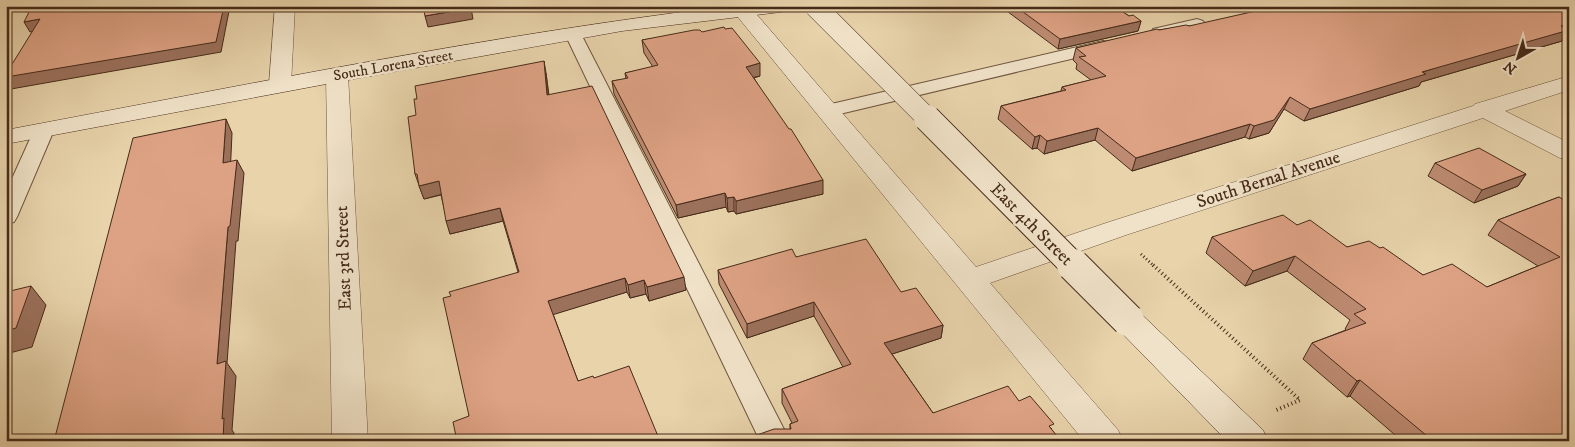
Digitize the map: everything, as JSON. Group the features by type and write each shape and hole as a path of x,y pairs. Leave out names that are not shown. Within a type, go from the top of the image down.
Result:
{"street":[{"path":"280,86 285,6"},
{"name":"South Lorena Street","path":"6,137 337,75 622,25 744,12 781,6"},
{"name":"East 4th Street","path":"815,6 1250,441"},
{"path":"744,12 1105,441"},
{"name":"East 3rd Street","path":"337,75 350,441"},
{"name":"South Bernal Avenue","path":"969,280 1116,229 1483,109 1569,83"},
{"path":"1483,109 1569,153"}],"lane":[{"path":"1138,38 1197,24"},
{"path":"572,34 775,441"},
{"path":"827,110 1119,42"},
{"path":"6,217 44,130"}],"path":[{"path":"1116,229 1300,400"}],"building":[{"path":"32,6 224,6 216,42 6,77 6,74 40,19 24,22"},
{"path":"423,6 470,6 471,8 425,16"},
{"path":"1015,6 1114,6 1141,21 1060,39"},
{"path":"1278,6 1569,6 1569,24 1561,26 1569,30 1422,72 1426,74 1310,109 1290,97 1274,120 1254,126 1250,124 1136,158 1098,128 1047,141 1040,135 1035,137 1001,106 1066,90 1062,87 1106,76 1079,57 1086,56 1076,48 1157,29 1189,26"},
{"path":"724,27 725,29 732,28 760,63 746,67 789,129 791,129 823,180 736,201 734,197 727,198 725,193 676,205 612,81 628,78 625,73 658,65 642,40 694,30 702,32"},
{"path":"544,61 547,95 592,86 684,277 647,287 644,280 628,285 625,278 548,301 578,381 593,376 594,378 629,366 660,441 457,441 453,422 469,416 443,298 451,296 449,292 519,272 500,208 446,221 439,181 419,186 417,174 415,174 408,117 416,115 414,99 417,99 415,86"},
{"path":"226,119 223,163 237,160 230,226 228,227 217,364 226,361 222,419 224,418 223,441 80,441 81,439 54,441 133,138"},
{"path":"1479,148 1526,174 1482,190 1435,163"},
{"path":"1559,197 1569,203 1569,441 1433,441 1312,343 1366,323 1354,314 1366,309 1295,256 1253,271 1212,237 1283,215 1297,225 1310,220 1347,247 1369,241 1380,248 1383,247 1423,275 1452,264 1487,287 1560,257 1498,220"},
{"path":"866,239 901,292 916,288 943,325 884,343 933,413 1008,386 1019,401 1030,396 1054,424 1049,426 1061,441 740,441 774,429 791,429 790,424 798,421 782,389 851,364 814,302 747,324 718,270 792,249 796,257"},
{"path":"31,286 16,328 6,331 6,292"}]}
